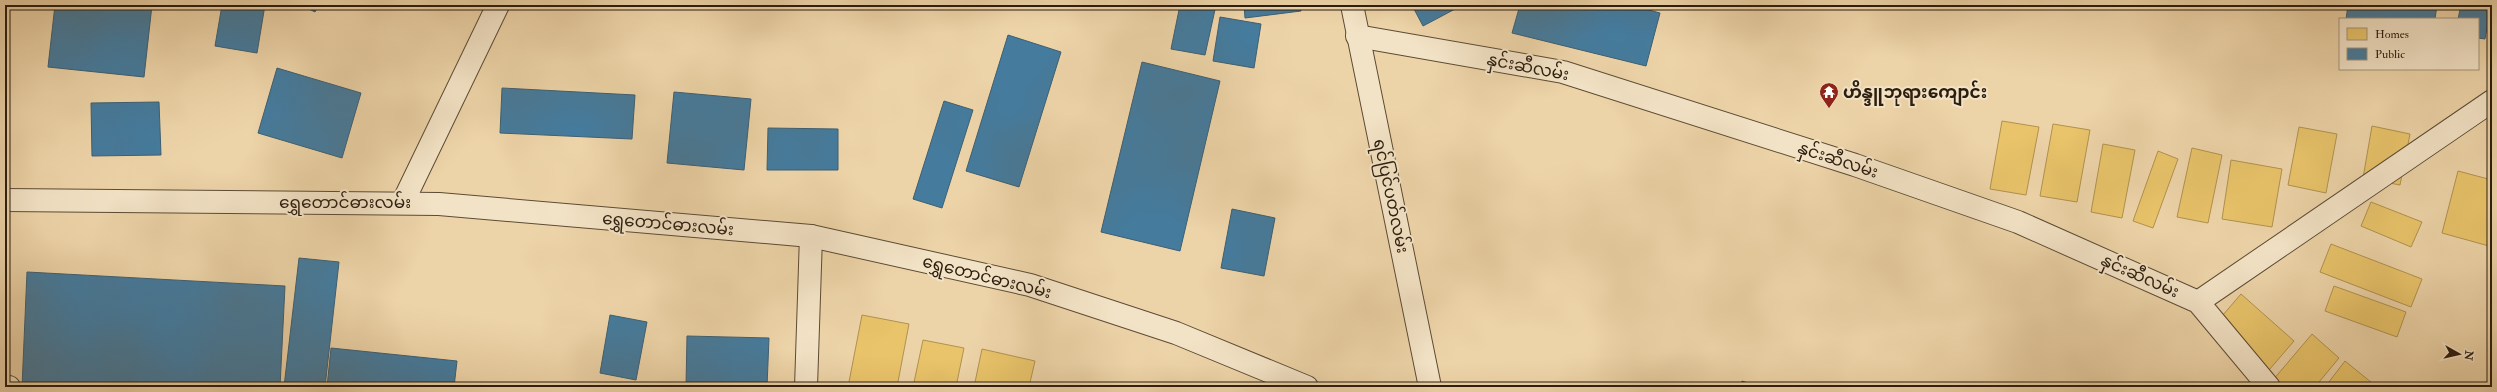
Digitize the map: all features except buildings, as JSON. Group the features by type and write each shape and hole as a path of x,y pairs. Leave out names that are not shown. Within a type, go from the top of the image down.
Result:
{"street":[{"path":"403,202 498,5"},
{"name":"ရင်ပြင်ပတ်လမ်း","path":"1352,5 1357,36 1430,387"},
{"name":"နှင်းဆီလမ်း","path":"1357,36 1563,72 1855,165 2018,222 2198,302 2269,387"},
{"path":"2198,302 2492,101"},
{"name":"ရွှေတောင်ဓားလမ်း","path":"5,200 403,202 811,236 1030,285 1176,333 1307,387"},
{"path":"806,387 811,236"}],"place":[{"name":"ဟိန္ဒူဘုရားကျောင်း","path":"1829,109"}]}
